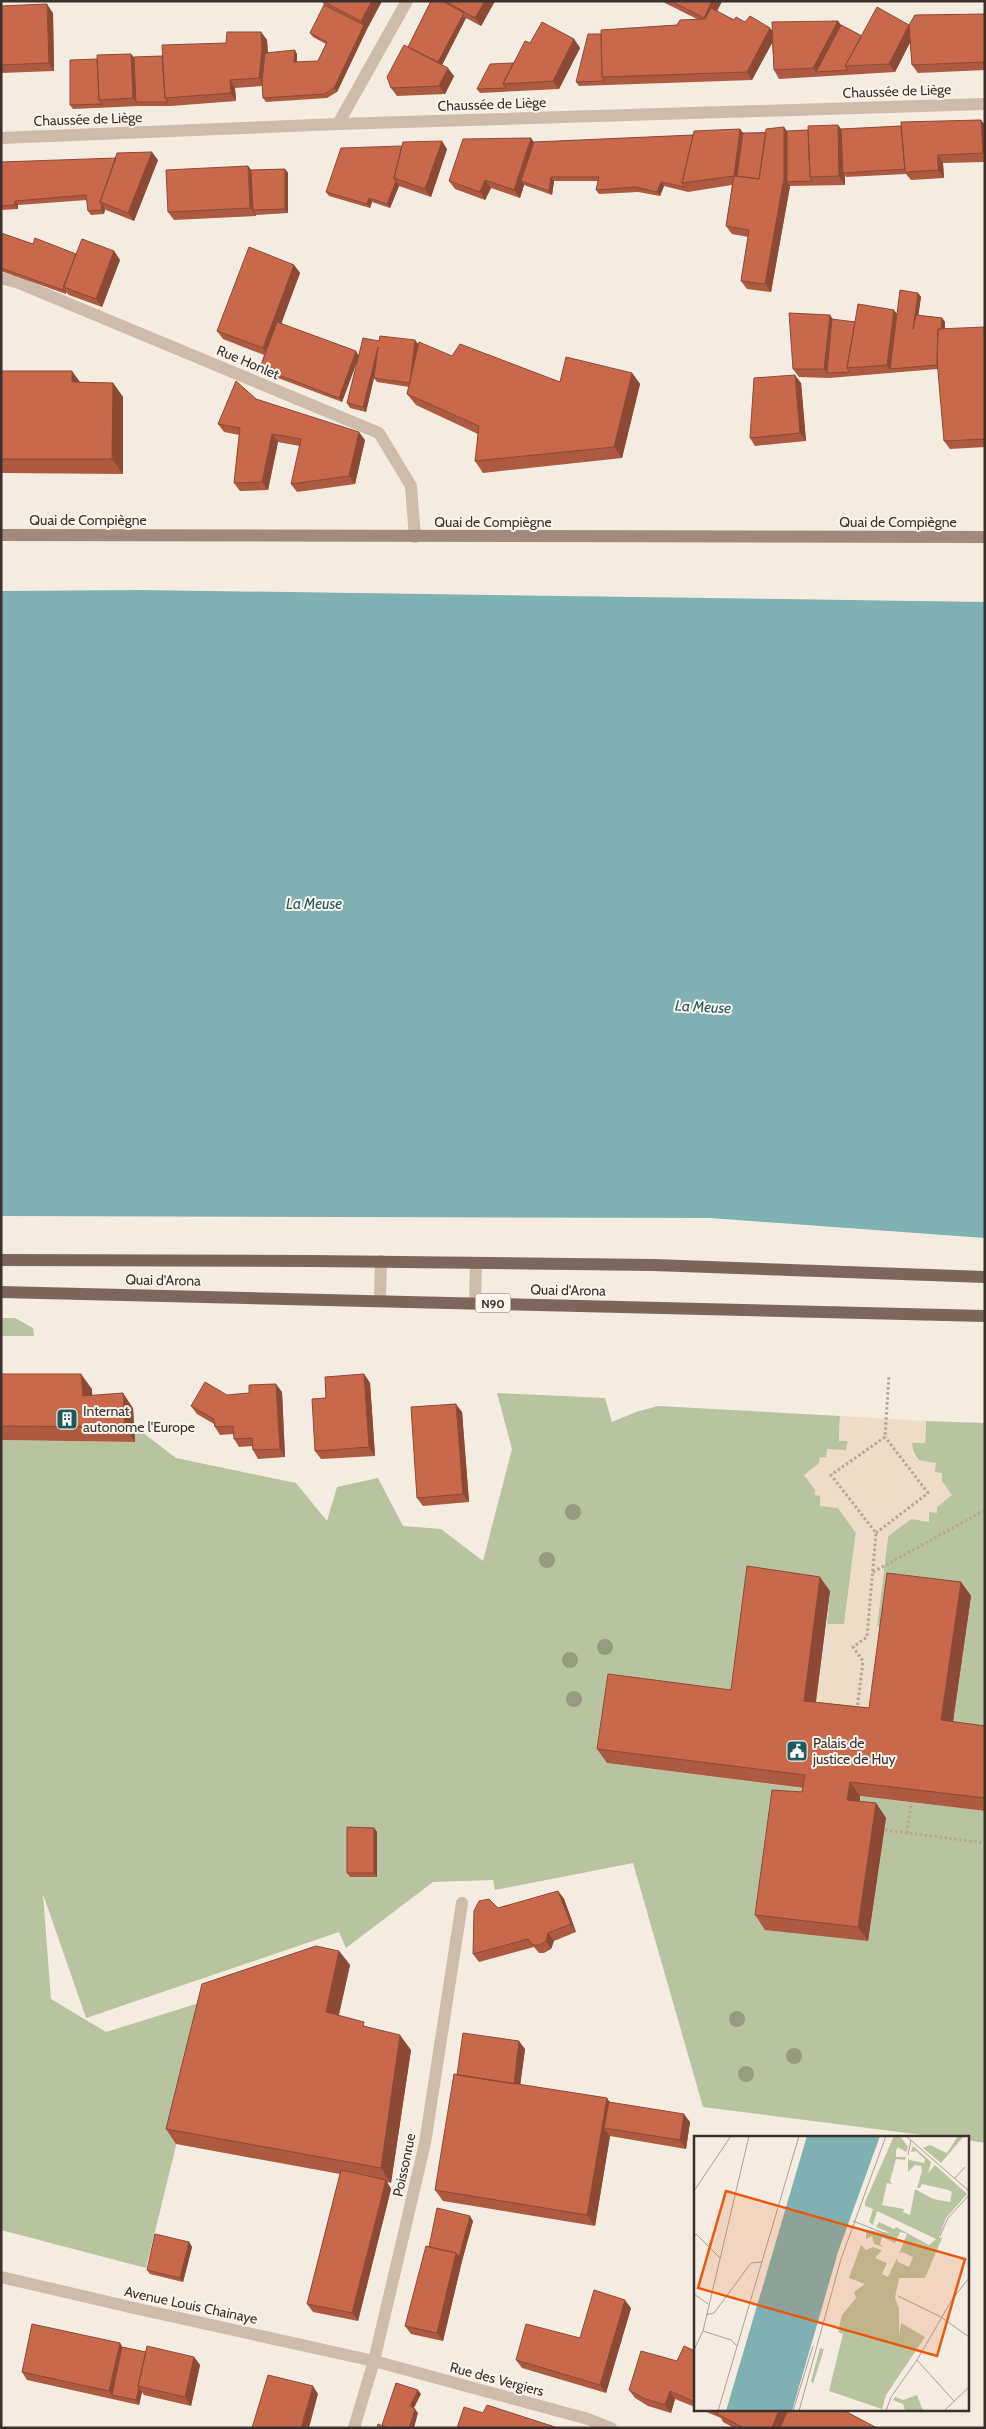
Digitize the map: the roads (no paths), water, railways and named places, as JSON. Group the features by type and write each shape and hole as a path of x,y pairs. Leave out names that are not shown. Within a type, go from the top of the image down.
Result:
{"main road":[{"name":"Quai de Compiègne","path":"1,535 985,537"},
{"name":"Quai d'Arona","path":"1,1260 381,1261 654,1265 985,1277"},
{"name":"Quai d'Arona","path":"1,1292 985,1316"}],"street":[{"path":"338,124 407,1"},
{"name":"Chaussée de Liège","path":"1,138 338,124 985,104"},
{"name":"Rue Honlet","path":"1,278 19,283 379,433 411,486 415,537"},
{"path":"380,1301 381,1261"},
{"path":"475,1303 476,1262"},
{"name":"Poissonrue","path":"354,2428 374,2361 426,2143 462,1903"},
{"name":"Avenue Louis Chainaye","path":"1,2277 374,2361"},
{"name":"Rue des Vergiers","path":"374,2361 588,2419 611,2428"}],"water":[{"name":"La Meuse","path":"141,590 985,602 985,1238 710,1218 1,1216 1,591"}],"place":[{"name":"Internat autonome l'Europe","path":"67,1419"},
{"name":"Palais de justice de Huy","path":"797,1751"}]}
